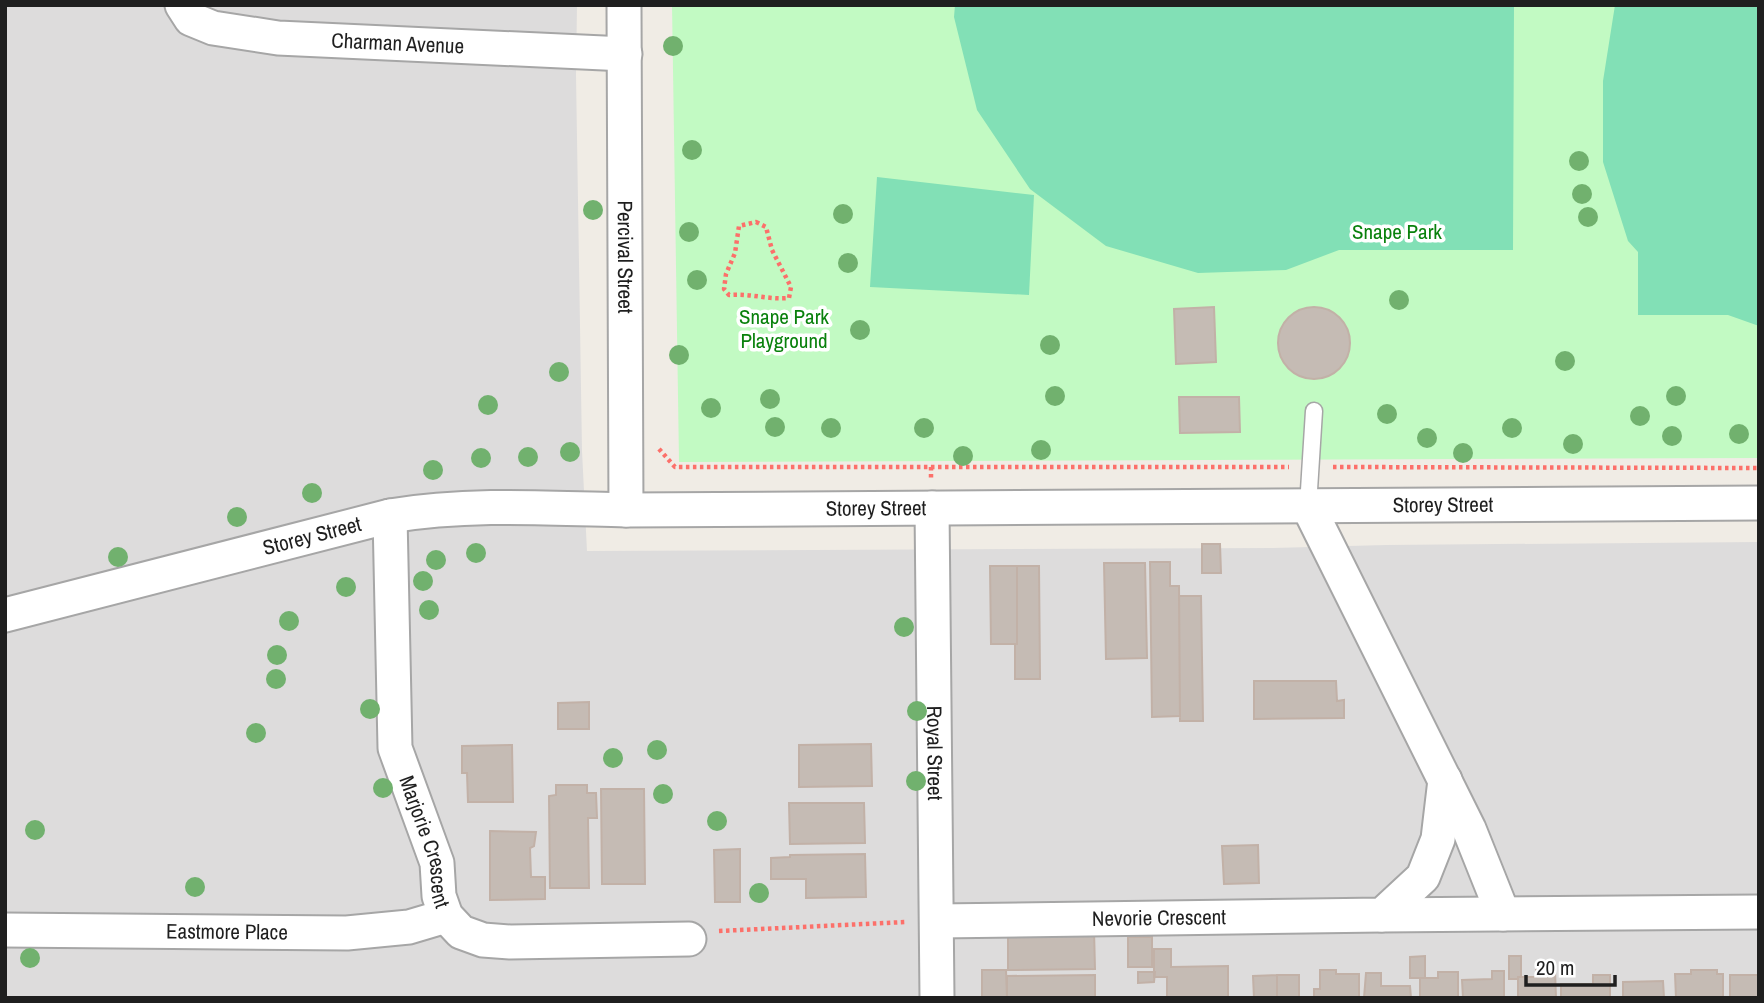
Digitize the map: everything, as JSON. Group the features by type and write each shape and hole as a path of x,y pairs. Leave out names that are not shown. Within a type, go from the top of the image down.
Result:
{"street":[{"name":"Charman Avenue","path":"182,5 191,19 213,28 278,38 625,54"},
{"name":"Percival Street","path":"624,5 626,510"},
{"name":"Storey Street","path":"5,615 390,516 434,509 1759,503"},
{"path":"1308,506 1475,840 1503,914"},
{"name":"Royal Street","path":"932,508 937,998"},
{"name":"Marjorie Crescent","path":"390,516 395,748 437,863 439,896 446,916 461,932 483,940 510,942 685,939"},
{"path":"1382,915 1423,877 1438,839 1445,780"},
{"name":"Nevorie Crescent","path":"937,921 1759,912"},
{"name":"Eastmore Place","path":"5,930 347,933 409,927 446,916"}],"lane":[{"path":"1308,506 1314,411"}],"path":[{"path":"756,222 766,227 777,261 791,287 789,298 768,298 748,293 729,295 724,289 726,274 735,253 739,226 756,222"},
{"path":"655,446 675,467 1759,468"},
{"path":"931,467 932,508"},
{"path":"685,939 716,931 937,921"}],"shaded area":[{"path":"5,5 577,5 582,451 587,551 1273,548 1759,542 1759,998 5,998"}],"green space":[{"name":"Snape Park","path":"672,5 1759,5 1759,458 679,462"},
{"path":"955,5 1514,5 1513,250 1339,250 1286,270 1198,273 1106,246 1030,189 977,110 954,17"},
{"path":"1615,5 1759,5 1759,326 1728,315 1638,315 1638,252 1628,241 1603,162 1603,81"},
{"path":"877,177 1034,195 1029,295 870,287"}],"building":[{"path":"1214,307 1216,362 1176,364 1174,309"},
{"path":"1314,307 1334,313 1344,323 1350,343 1344,363 1334,373 1314,379 1294,373 1284,363 1278,343 1284,323 1294,313"},
{"path":"1179,397 1239,397 1240,432 1180,433"},
{"path":"1202,544 1220,544 1221,573 1202,573"},
{"path":"1150,562 1170,562 1170,586 1179,586 1180,716 1152,717"},
{"path":"1104,563 1145,563 1147,658 1106,659"},
{"path":"990,566 1017,566 1017,644 991,644"},
{"path":"1017,566 1039,566 1040,679 1015,679"},
{"path":"1179,596 1201,596 1203,721 1180,721"},
{"path":"1254,681 1336,681 1337,701 1344,700 1344,718 1254,719"},
{"path":"589,702 589,729 558,729 558,703"},
{"path":"871,744 872,786 799,787 799,745"},
{"path":"512,745 513,802 468,802 467,773 462,773 462,746"},
{"path":"556,785 587,785 587,793 596,793 597,818 588,818 589,888 550,888 549,796 556,795"},
{"path":"601,789 644,789 645,884 602,884"},
{"path":"789,803 864,803 865,843 790,844"},
{"path":"490,831 536,832 534,846 530,848 531,877 545,877 545,899 490,900"},
{"path":"1258,845 1259,883 1224,884 1222,846"},
{"path":"740,849 740,902 715,902 714,850"},
{"path":"865,854 866,897 806,898 806,879 771,879 771,858 790,855"},
{"path":"1094,930 1095,969 1008,970 1008,932"},
{"path":"1128,937 1152,937 1152,967 1128,967"},
{"path":"1154,949 1171,949 1171,967 1228,966 1228,998 1167,998 1167,977 1154,977"},
{"path":"1425,956 1425,978 1410,978 1410,957"},
{"path":"1509,956 1521,956 1521,977 1518,979 1509,979"},
{"path":"982,970 1006,970 1007,998 982,998"},
{"path":"1320,970 1336,970 1336,974 1359,974 1359,998 1314,998 1314,989 1320,989"},
{"path":"1536,970 1555,970 1556,998 1518,998 1518,977 1536,977"},
{"path":"1691,970 1717,970 1717,974 1723,974 1723,998 1676,998 1675,974 1691,974"},
{"path":"1492,971 1504,971 1504,998 1463,998 1462,980 1492,979"},
{"path":"1138,972 1155,972 1154,982 1138,983"},
{"path":"1438,972 1458,972 1458,998 1420,998 1420,978 1438,978"},
{"path":"1366,973 1381,973 1381,986 1410,986 1411,998 1364,998"},
{"path":"1095,975 1095,998 1007,998 1007,976"},
{"path":"1277,975 1277,998 1254,998 1253,976"},
{"path":"1277,975 1299,975 1299,998 1277,998"},
{"path":"1593,975 1610,975 1610,998 1561,998 1561,984 1593,984"},
{"path":"1730,975 1759,975 1759,998 1730,998"},
{"path":"1663,981 1664,998 1623,998 1623,982"}],"park label":[{"name":"Snape Park Playground","path":"784,329"}]}
